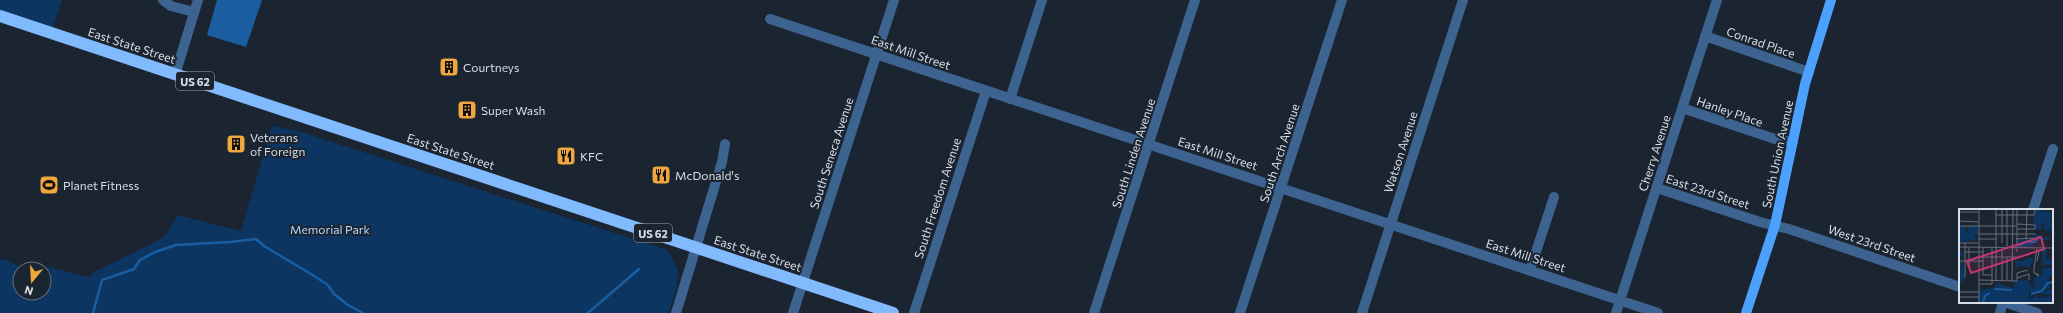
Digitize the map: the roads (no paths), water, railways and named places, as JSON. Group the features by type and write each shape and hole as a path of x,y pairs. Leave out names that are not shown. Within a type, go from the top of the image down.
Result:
{"highway":[{"name":"East State Street","path":"0,16 893,313"}],"main road":[{"name":"South Union Avenue","path":"1746,313 1775,225 1809,72 1831,0"}],"street":[{"path":"163,0 171,6 194,12"},
{"path":"175,75 198,0"},
{"name":"South Seneca Avenue","path":"793,313 894,0"},
{"path":"1010,99 1042,0"},
{"name":"South Linden Avenue","path":"1094,313 1195,0"},
{"name":"South Arch Avenue","path":"1240,313 1282,188 1342,0"},
{"name":"Watson Avenue","path":"1362,313 1463,0"},
{"name":"Cherry Avenue","path":"1616,313 1717,0"},
{"name":"East Mill Street","path":"770,19 1658,313"},
{"name":"Conrad Place","path":"1705,36 1809,72"},
{"name":"South Freedom Avenue","path":"914,313 986,91"},
{"name":"Hanley Place","path":"1682,108 1778,140 1793,142"},
{"path":"676,313 725,144"},
{"path":"2033,209 2053,149"},
{"name":"East 23rd Street","path":"1657,188 1775,225"},
{"path":"1530,270 1554,197"},
{"name":"West 23rd Street","path":"1775,225 1959,287"},
{"path":"2000,313 2004,303"},
{"path":"2007,303 2037,313"}],"waterway":[{"path":"93,313 102,280 134,269 140,260 155,252 176,245 256,239 264,246 328,285 334,294 348,305 363,313"},
{"path":"588,313 639,269"}],"place":[{"name":"Courtneys","path":"449,67"},
{"name":"Super Wash","path":"467,110"},
{"name":"Veterans of Foreign","path":"236,144"},
{"name":"KFC","path":"566,156"},
{"name":"McDonald's","path":"661,175"},
{"name":"Planet Fitness","path":"49,185"}],"park label":[{"name":"Memorial Park","path":"330,229"}]}
